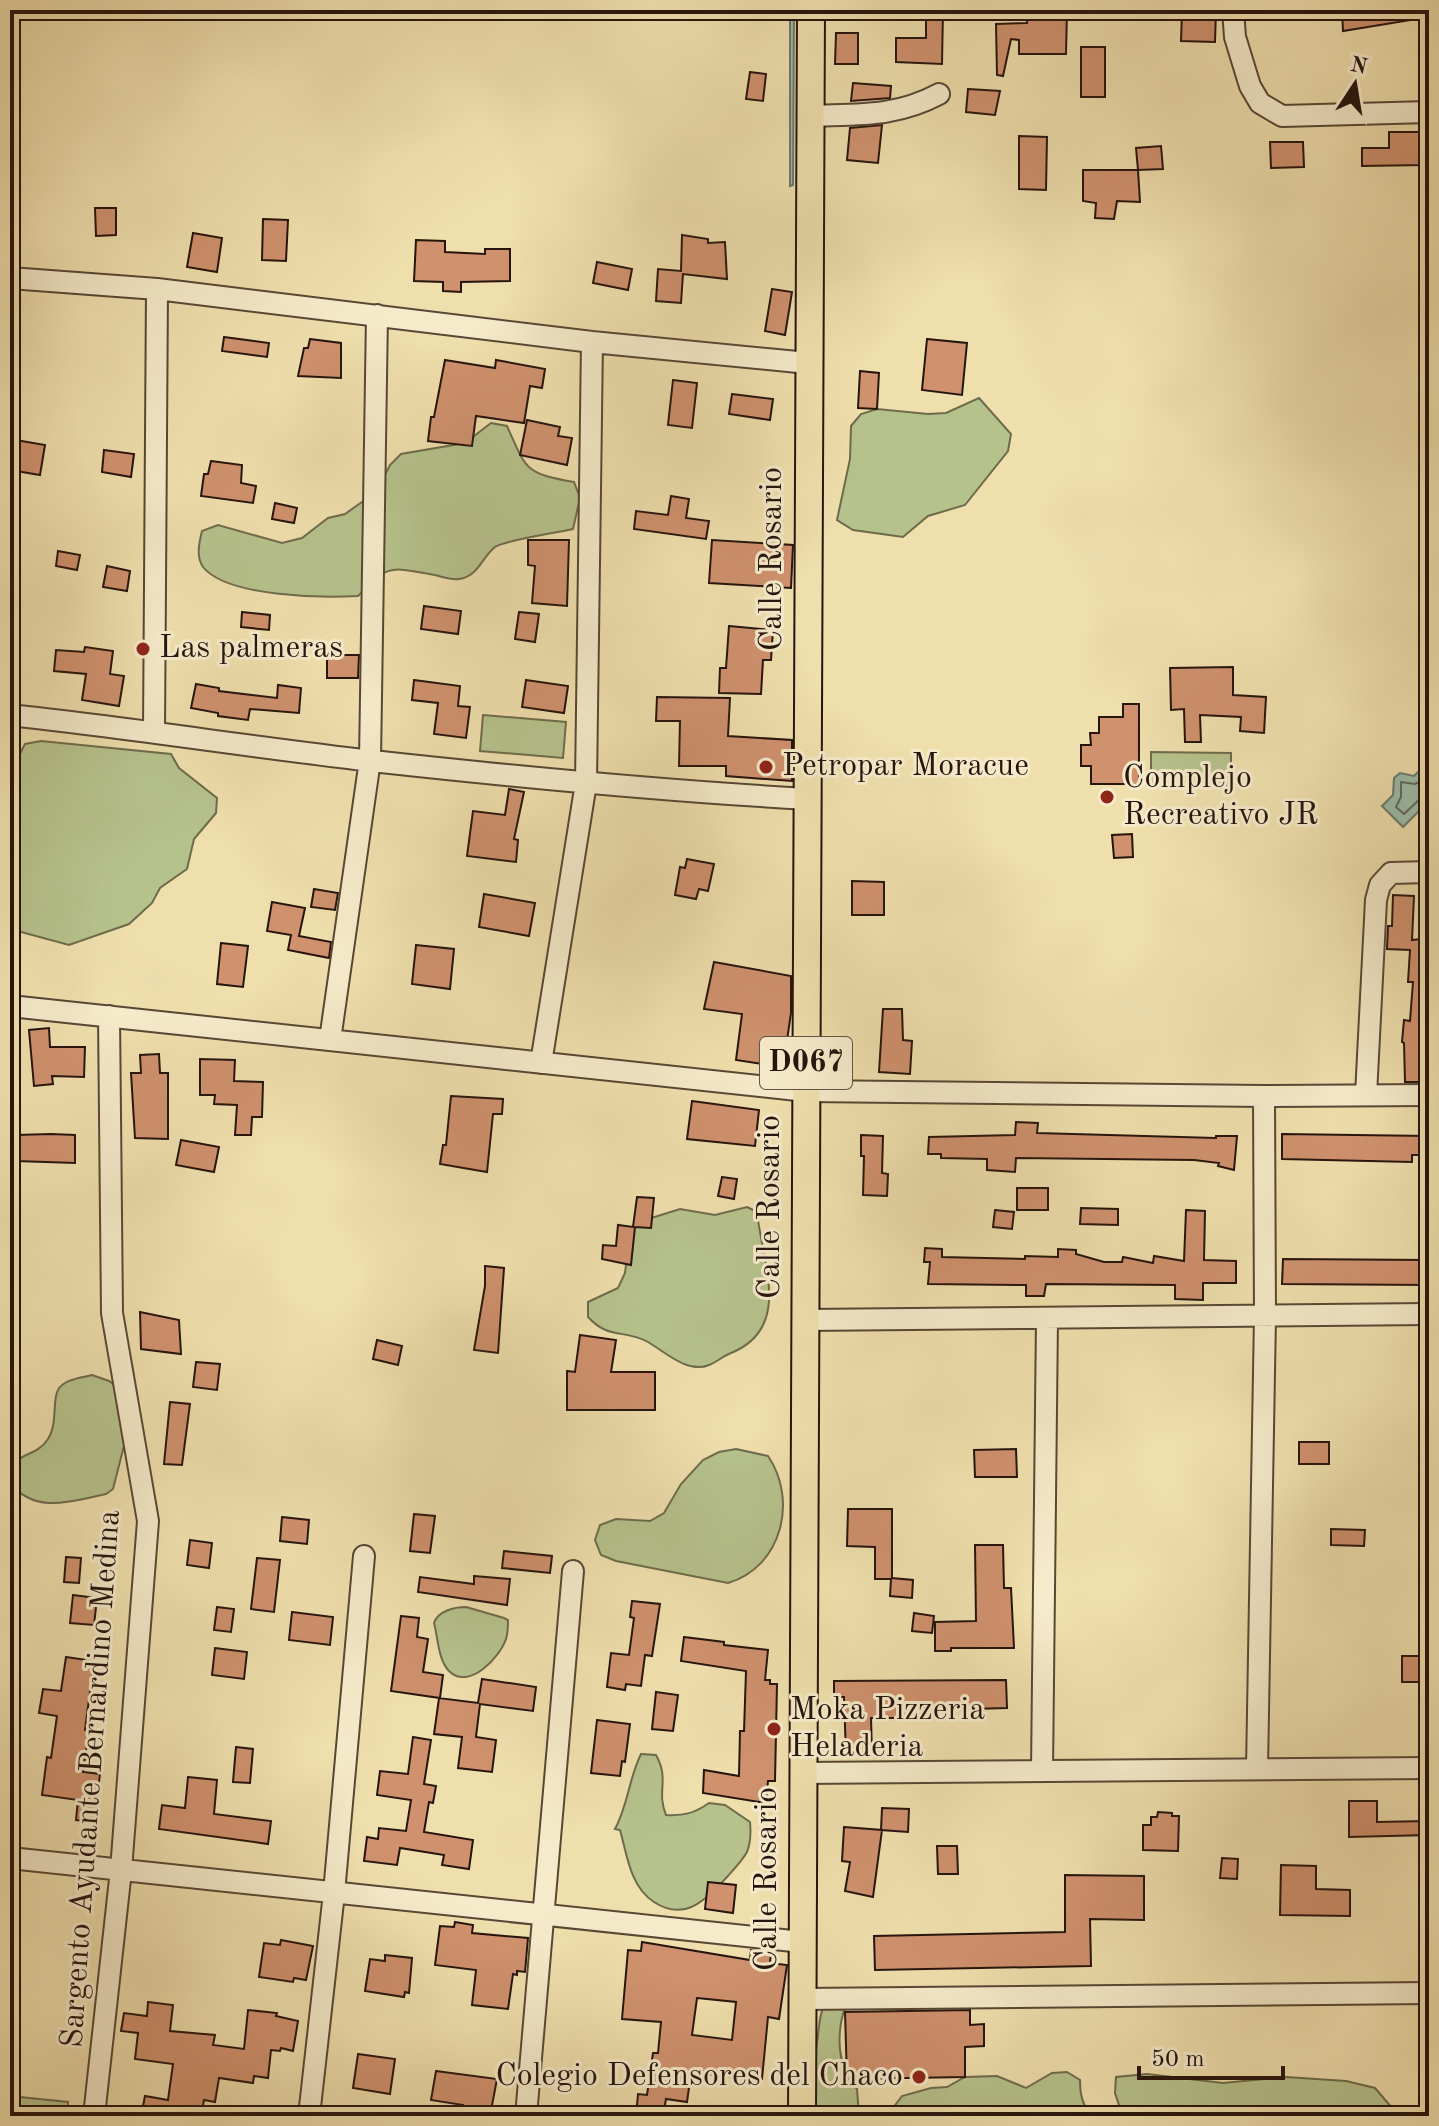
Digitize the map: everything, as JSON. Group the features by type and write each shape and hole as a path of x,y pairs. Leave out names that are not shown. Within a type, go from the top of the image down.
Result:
{"main road":[{"name":"Calle Rosario","path":"802,2116 811,10"}],"street":[{"path":"1233,10 1235,37 1250,86 1260,103 1282,116 1429,112"},
{"path":"811,116 888,113 917,106 939,94"},
{"path":"10,278 157,289 592,342 808,363"},
{"path":"154,731 157,289"},
{"path":"330,1040 370,760 377,315"},
{"path":"541,1063 586,783 592,342"},
{"path":"10,715 370,760 586,783 809,799"},
{"path":"1366,1095 1376,900 1380,885 1391,873 1429,872"},
{"path":"10,1006 806,1091 1429,1095"},
{"name":"Sargento Ayudante Bernardino Medina","path":"94,2116 121,1870 148,1521 112,1313 109,1016"},
{"path":"1257,1769 1265,1316 1264,1096"},
{"path":"805,1320 1429,1314"},
{"path":"1042,1771 1047,1318"},
{"path":"309,2116 334,1893 364,1556"},
{"path":"526,2116 573,1571"},
{"path":"802,1773 1429,1768"},
{"path":"10,1858 802,1942"},
{"path":"802,1999 1429,1993"}],"green space":[{"path":"979,398 1011,434 1008,451 965,505 928,516 903,537 853,530 837,520 850,459 851,426 861,414 877,409 946,413"},
{"path":"491,423 507,426 530,468 546,476 574,482 580,498 573,529 501,544 490,551 471,575 459,579 392,570 378,577 358,596 300,596 253,590 215,577 199,559 202,531 218,525 282,543 302,538 328,518 345,514 376,492 390,465 401,454 465,443"},
{"path":"483,715 566,722 563,758 480,751"},
{"path":"41,741 171,754 179,768 217,798 216,813 194,839 187,869 160,888 152,903 129,924 69,945 10,929 10,773 25,744"},
{"path":"1151,752 1231,753 1231,786 1151,785"},
{"path":"747,1207 757,1212 769,1292 768,1311 762,1327 750,1342 712,1364 693,1367 677,1361 640,1338 603,1329 588,1317 588,1302 618,1288 625,1273 629,1241 635,1227 645,1220 680,1209 715,1215"},
{"path":"92,1375 109,1381 123,1391 126,1438 113,1489 106,1494 55,1503 31,1499 20,1493 10,1483 11,1472 18,1459 42,1446 48,1439 53,1426 56,1394 64,1383"},
{"path":"736,1449 768,1456 782,1492 780,1530 761,1563 746,1575 728,1583 616,1561 601,1555 595,1540 600,1525 616,1519 650,1521 664,1513 681,1484 703,1460 719,1452"},
{"path":"466,1607 508,1620 508,1632 503,1646 491,1662 466,1677 457,1676 445,1666 434,1623 447,1610"},
{"path":"641,1754 656,1755 660,1764 666,1815 689,1813 709,1803 725,1805 750,1822 749,1844 743,1859 712,1893 686,1909 666,1908 646,1896 631,1869 620,1830 615,1829"},
{"path":"827,1990 845,2007 840,2029 840,2051 845,2071 857,2089 859,2116 800,2116 812,2081"},
{"path":"1067,2072 1080,2080 1082,2099 1092,2116 892,2116 893,2108 902,2096 947,2087 965,2077 997,2076 1026,2088 1052,2073"},
{"path":"1147,2074 1223,2083 1286,2077 1346,2081 1375,2088 1399,2116 1116,2116 1120,2108 1115,2093 1116,2077"},
{"path":"10,2096 68,2102 67,2116 10,2116"}],"water":[{"path":"790,10 794,10 793,185 790,186"},
{"path":"1423,767 1429,772 1429,801 1403,827 1382,806 1393,795 1394,778 1400,773 1414,776"}],"building":[{"path":"926,10 943,10 942,64 896,62 896,38 926,38"},
{"path":"1027,10 1067,10 1066,54 1019,54 1019,40 1011,39 1003,76 997,75 996,24 1027,23"},
{"path":"1182,10 1216,10 1215,42 1181,41"},
{"path":"1342,10 1416,10 1417,19 1343,31"},
{"path":"836,33 858,33 858,64 835,64"},
{"path":"1081,47 1105,47 1105,97 1081,97"},
{"path":"750,72 766,74 763,101 746,99"},
{"path":"853,83 891,86 890,98 851,101"},
{"path":"968,89 1000,91 995,115 966,112"},
{"path":"882,125 878,163 847,160 850,128"},
{"path":"1389,132 1423,132 1424,165 1362,166 1362,148 1389,148"},
{"path":"1019,136 1047,137 1046,190 1019,189"},
{"path":"1270,142 1303,142 1304,167 1271,168"},
{"path":"1161,146 1163,169 1138,170 1136,148"},
{"path":"1083,170 1138,170 1140,202 1117,201 1114,219 1095,218 1096,203 1083,201"},
{"path":"95,208 116,208 116,235 96,236"},
{"path":"263,219 288,220 286,261 262,260"},
{"path":"193,233 222,238 217,272 187,267"},
{"path":"682,235 708,239 708,243 725,242 727,279 683,274 681,303 656,301 658,269 681,271"},
{"path":"416,240 445,241 445,252 485,254 485,249 510,249 510,281 461,282 461,292 443,291 443,282 414,281"},
{"path":"597,262 632,269 628,290 593,283"},
{"path":"772,289 792,292 785,335 765,331"},
{"path":"224,337 269,343 267,357 222,351"},
{"path":"310,339 341,343 341,378 298,376 304,348 308,348"},
{"path":"927,339 967,343 962,395 922,390"},
{"path":"445,360 495,368 496,360 545,369 542,388 530,386 524,423 476,416 472,446 428,441"},
{"path":"860,371 879,373 877,409 858,408"},
{"path":"673,380 697,383 692,428 668,425"},
{"path":"732,394 773,399 770,420 729,414"},
{"path":"527,420 560,427 558,436 572,438 567,465 520,455"},
{"path":"10,439 45,445 40,475 10,470"},
{"path":"104,450 134,454 131,477 102,472"},
{"path":"211,461 242,465 241,483 256,486 253,503 201,496 204,474 208,474"},
{"path":"671,496 689,499 686,518 709,521 706,539 634,529 636,511 668,515"},
{"path":"275,503 297,508 294,523 272,519"},
{"path":"528,540 569,540 567,606 532,603 535,566 528,565"},
{"path":"712,540 793,545 791,588 709,583"},
{"path":"58,551 80,555 77,570 56,566"},
{"path":"107,566 130,571 127,591 103,587"},
{"path":"424,606 461,611 458,634 421,629"},
{"path":"242,612 270,615 269,630 241,627"},
{"path":"519,612 539,614 535,642 515,639"},
{"path":"729,626 773,630 771,660 763,660 761,694 719,693 720,668 726,668"},
{"path":"85,647 113,651 110,674 124,676 119,706 82,700 86,674 54,671 56,650 84,652"},
{"path":"327,655 359,655 358,678 327,678"},
{"path":"1233,667 1233,695 1266,697 1264,733 1240,731 1241,717 1200,715 1201,742 1185,742 1184,709 1171,710 1170,668"},
{"path":"414,680 460,686 458,706 470,707 466,738 434,734 438,703 412,700"},
{"path":"526,680 568,686 564,713 522,707"},
{"path":"196,684 219,688 219,691 277,698 278,685 301,688 299,713 250,709 248,720 218,716 218,713 191,708"},
{"path":"657,697 730,698 728,736 792,740 792,781 726,776 726,766 679,766 680,721 656,721"},
{"path":"1123,704 1139,704 1139,784 1091,784 1091,766 1081,766 1081,745 1091,745 1090,733 1099,733 1099,717 1123,717"},
{"path":"509,789 524,792 514,839 518,840 516,862 467,856 473,811 505,815"},
{"path":"1132,834 1133,857 1114,858 1112,835"},
{"path":"687,859 714,864 708,891 699,889 696,899 675,895 680,867 685,868"},
{"path":"852,881 884,882 884,915 852,915"},
{"path":"314,889 338,893 335,910 311,907"},
{"path":"484,894 535,903 529,936 479,927"},
{"path":"1393,895 1414,896 1412,940 1429,938 1426,997 1429,997 1429,1082 1405,1082 1402,1042 1404,1020 1410,1021 1413,982 1408,982 1410,950 1387,949 1388,926 1392,926"},
{"path":"272,902 305,908 299,936 331,942 329,958 288,950 291,935 267,931"},
{"path":"221,943 248,946 243,987 217,984"},
{"path":"416,945 454,949 450,989 412,984"},
{"path":"714,962 791,976 791,1013 783,1067 736,1060 742,1014 704,1009"},
{"path":"883,1009 902,1009 903,1040 912,1041 910,1074 879,1072"},
{"path":"49,1028 50,1047 85,1047 84,1077 52,1076 53,1084 34,1086 29,1030"},
{"path":"159,1054 160,1073 168,1073 168,1139 135,1138 131,1073 141,1073 140,1055"},
{"path":"200,1059 235,1060 234,1081 263,1082 262,1117 252,1117 251,1135 235,1135 237,1105 214,1104 215,1095 200,1095"},
{"path":"451,1096 503,1099 502,1114 493,1114 487,1172 440,1164 443,1145 446,1145"},
{"path":"692,1101 759,1110 755,1146 687,1139"},
{"path":"1016,1122 1038,1123 1037,1133 1237,1136 1234,1170 1218,1166 1219,1163 1194,1160 1016,1158 1015,1172 987,1170 987,1159 941,1158 941,1154 928,1154 929,1137 1015,1135"},
{"path":"1282,1134 1429,1136 1429,1155 1412,1155 1412,1162 1282,1159"},
{"path":"16,1135 75,1135 75,1163 16,1161"},
{"path":"861,1135 883,1136 882,1173 888,1174 887,1196 863,1195"},
{"path":"181,1140 219,1147 214,1172 176,1165"},
{"path":"722,1177 737,1179 734,1199 718,1196"},
{"path":"1017,1188 1048,1188 1048,1210 1017,1210"},
{"path":"637,1197 654,1198 651,1228 635,1227 631,1265 602,1259 603,1245 616,1246 618,1225 633,1227"},
{"path":"1081,1208 1118,1209 1118,1225 1080,1224"},
{"path":"995,1210 1014,1212 1012,1229 993,1227"},
{"path":"1186,1210 1205,1211 1204,1260 1236,1261 1236,1283 1203,1283 1203,1300 1175,1299 1175,1285 1046,1284 1044,1296 1026,1296 1026,1285 928,1284 930,1262 924,1262 925,1248 942,1249 942,1257 1058,1257 1058,1249 1076,1250 1076,1254 1104,1262 1122,1262 1123,1257 1153,1263 1154,1256 1184,1261"},
{"path":"1283,1259 1429,1260 1429,1285 1282,1284"},
{"path":"485,1266 504,1268 498,1353 474,1350 485,1286"},
{"path":"140,1312 179,1320 181,1354 141,1349"},
{"path":"580,1335 616,1340 611,1372 655,1372 655,1410 567,1410 567,1371 575,1372"},
{"path":"377,1340 402,1346 398,1365 373,1359"},
{"path":"196,1362 220,1364 217,1390 193,1387"},
{"path":"170,1402 190,1404 182,1465 164,1464"},
{"path":"1299,1442 1329,1442 1329,1464 1299,1464"},
{"path":"1016,1449 1017,1477 975,1477 974,1450"},
{"path":"848,1509 892,1509 892,1578 913,1580 912,1598 890,1596 891,1579 875,1579 875,1547 847,1546"},
{"path":"414,1514 435,1516 430,1553 410,1551"},
{"path":"282,1517 309,1520 307,1544 280,1541"},
{"path":"1331,1529 1365,1530 1364,1546 1331,1545"},
{"path":"190,1540 212,1543 209,1568 187,1565"},
{"path":"975,1545 1003,1545 1004,1588 1011,1588 1014,1648 935,1651 935,1622 976,1621"},
{"path":"504,1551 552,1556 550,1573 502,1568"},
{"path":"66,1557 81,1558 79,1583 64,1582"},
{"path":"257,1558 280,1560 274,1612 251,1609"},
{"path":"474,1576 510,1579 507,1605 418,1592 420,1577 474,1584"},
{"path":"73,1595 97,1598 94,1625 70,1623"},
{"path":"632,1601 660,1604 652,1656 645,1655 641,1686 626,1684 625,1690 607,1687 611,1653 629,1655 634,1618 630,1617"},
{"path":"217,1607 234,1609 231,1632 214,1630"},
{"path":"292,1612 333,1617 330,1645 289,1640"},
{"path":"914,1613 934,1616 932,1633 912,1631"},
{"path":"401,1616 419,1618 417,1637 428,1639 423,1672 443,1675 440,1698 391,1691"},
{"path":"684,1637 768,1650 765,1680 777,1684 775,1781 768,1781 766,1803 703,1793 704,1770 739,1776 746,1671 681,1661"},
{"path":"215,1648 247,1652 244,1679 212,1675"},
{"path":"1402,1656 1429,1656 1429,1682 1402,1682"},
{"path":"66,1657 94,1661 83,1772 100,1774 94,1822 76,1820 78,1800 42,1795 57,1716 39,1713 43,1689 61,1691"},
{"path":"482,1679 536,1687 533,1711 480,1704 476,1737 496,1740 492,1772 458,1768 462,1737 434,1734 439,1698 478,1703"},
{"path":"1006,1680 1007,1708 934,1710 934,1718 871,1718 872,1755 846,1755 844,1697 834,1697 834,1681"},
{"path":"656,1692 678,1695 673,1731 652,1729"},
{"path":"597,1720 630,1724 620,1776 591,1773"},
{"path":"413,1737 431,1740 424,1784 436,1786 433,1803 429,1802 424,1832 473,1840 469,1869 442,1865 444,1855 400,1848 397,1865 364,1861 367,1837 378,1839 379,1828 406,1831 411,1800 377,1795 380,1771 408,1774"},
{"path":"236,1747 253,1749 250,1783 233,1782"},
{"path":"188,1777 217,1780 214,1814 271,1821 268,1844 159,1829 162,1805 185,1808"},
{"path":"1349,1801 1377,1801 1377,1822 1428,1821 1429,1835 1349,1837"},
{"path":"882,1808 909,1809 908,1832 881,1830"},
{"path":"1158,1812 1179,1816 1178,1851 1143,1850 1143,1825 1151,1825 1151,1817 1157,1817"},
{"path":"844,1827 882,1830 873,1897 845,1891 850,1862 842,1861"},
{"path":"937,1846 957,1846 958,1874 938,1874"},
{"path":"1222,1858 1238,1859 1237,1879 1220,1878"},
{"path":"1281,1865 1316,1866 1316,1889 1350,1890 1350,1916 1280,1915"},
{"path":"1065,1875 1144,1876 1144,1920 1090,1919 1091,1966 875,1970 874,1936 1065,1932"},
{"path":"708,1882 736,1885 733,1913 705,1909"},
{"path":"455,1922 473,1925 472,1933 528,1938 525,1972 513,1974 508,2009 472,2005 476,1970 435,1965 440,1926 454,1927"},
{"path":"281,1940 313,1946 306,1980 294,1978 293,1982 259,1977 264,1943 280,1945"},
{"path":"642,1942 750,1960 751,1950 771,1952 770,1963 787,1965 779,2019 768,2017 762,2079 691,2073 687,2102 666,2099 663,2116 636,2116 638,2094 647,2095 653,2053 658,2053 661,2022 622,2019 628,1950 641,1951","holes":["697,1998 736,2002 732,2040 692,2035"]},
{"path":"385,1955 412,1958 409,1993 405,1992 404,1997 365,1991 370,1959 385,1961"},
{"path":"148,2002 173,2005 170,2031 215,2035 213,2045 244,2049 248,2010 277,2013 276,2016 298,2021 293,2051 281,2048 280,2051 271,2050 268,2078 254,2076 253,2083 219,2078 215,2102 204,2100 201,2116 141,2116 145,2096 168,2100 173,2064 135,2059 138,2033 121,2031 124,2013 147,2016"},
{"path":"970,2010 970,2025 984,2024 984,2046 965,2047 965,2077 847,2079 845,2012"},
{"path":"358,2054 395,2059 390,2094 353,2088"},
{"path":"436,2071 497,2079 490,2116 462,2116 463,2105 431,2100"}],"place":[{"name":"Las palmeras","path":"143,649"},
{"name":"Petropar Moracue","path":"766,767"},
{"name":"Complejo Recreativo JR","path":"1107,797"},
{"name":"Moka Pizzeria Heladeria","path":"774,1729"},
{"name":"Colegio Defensores del Chaco","path":"919,2077"}]}
